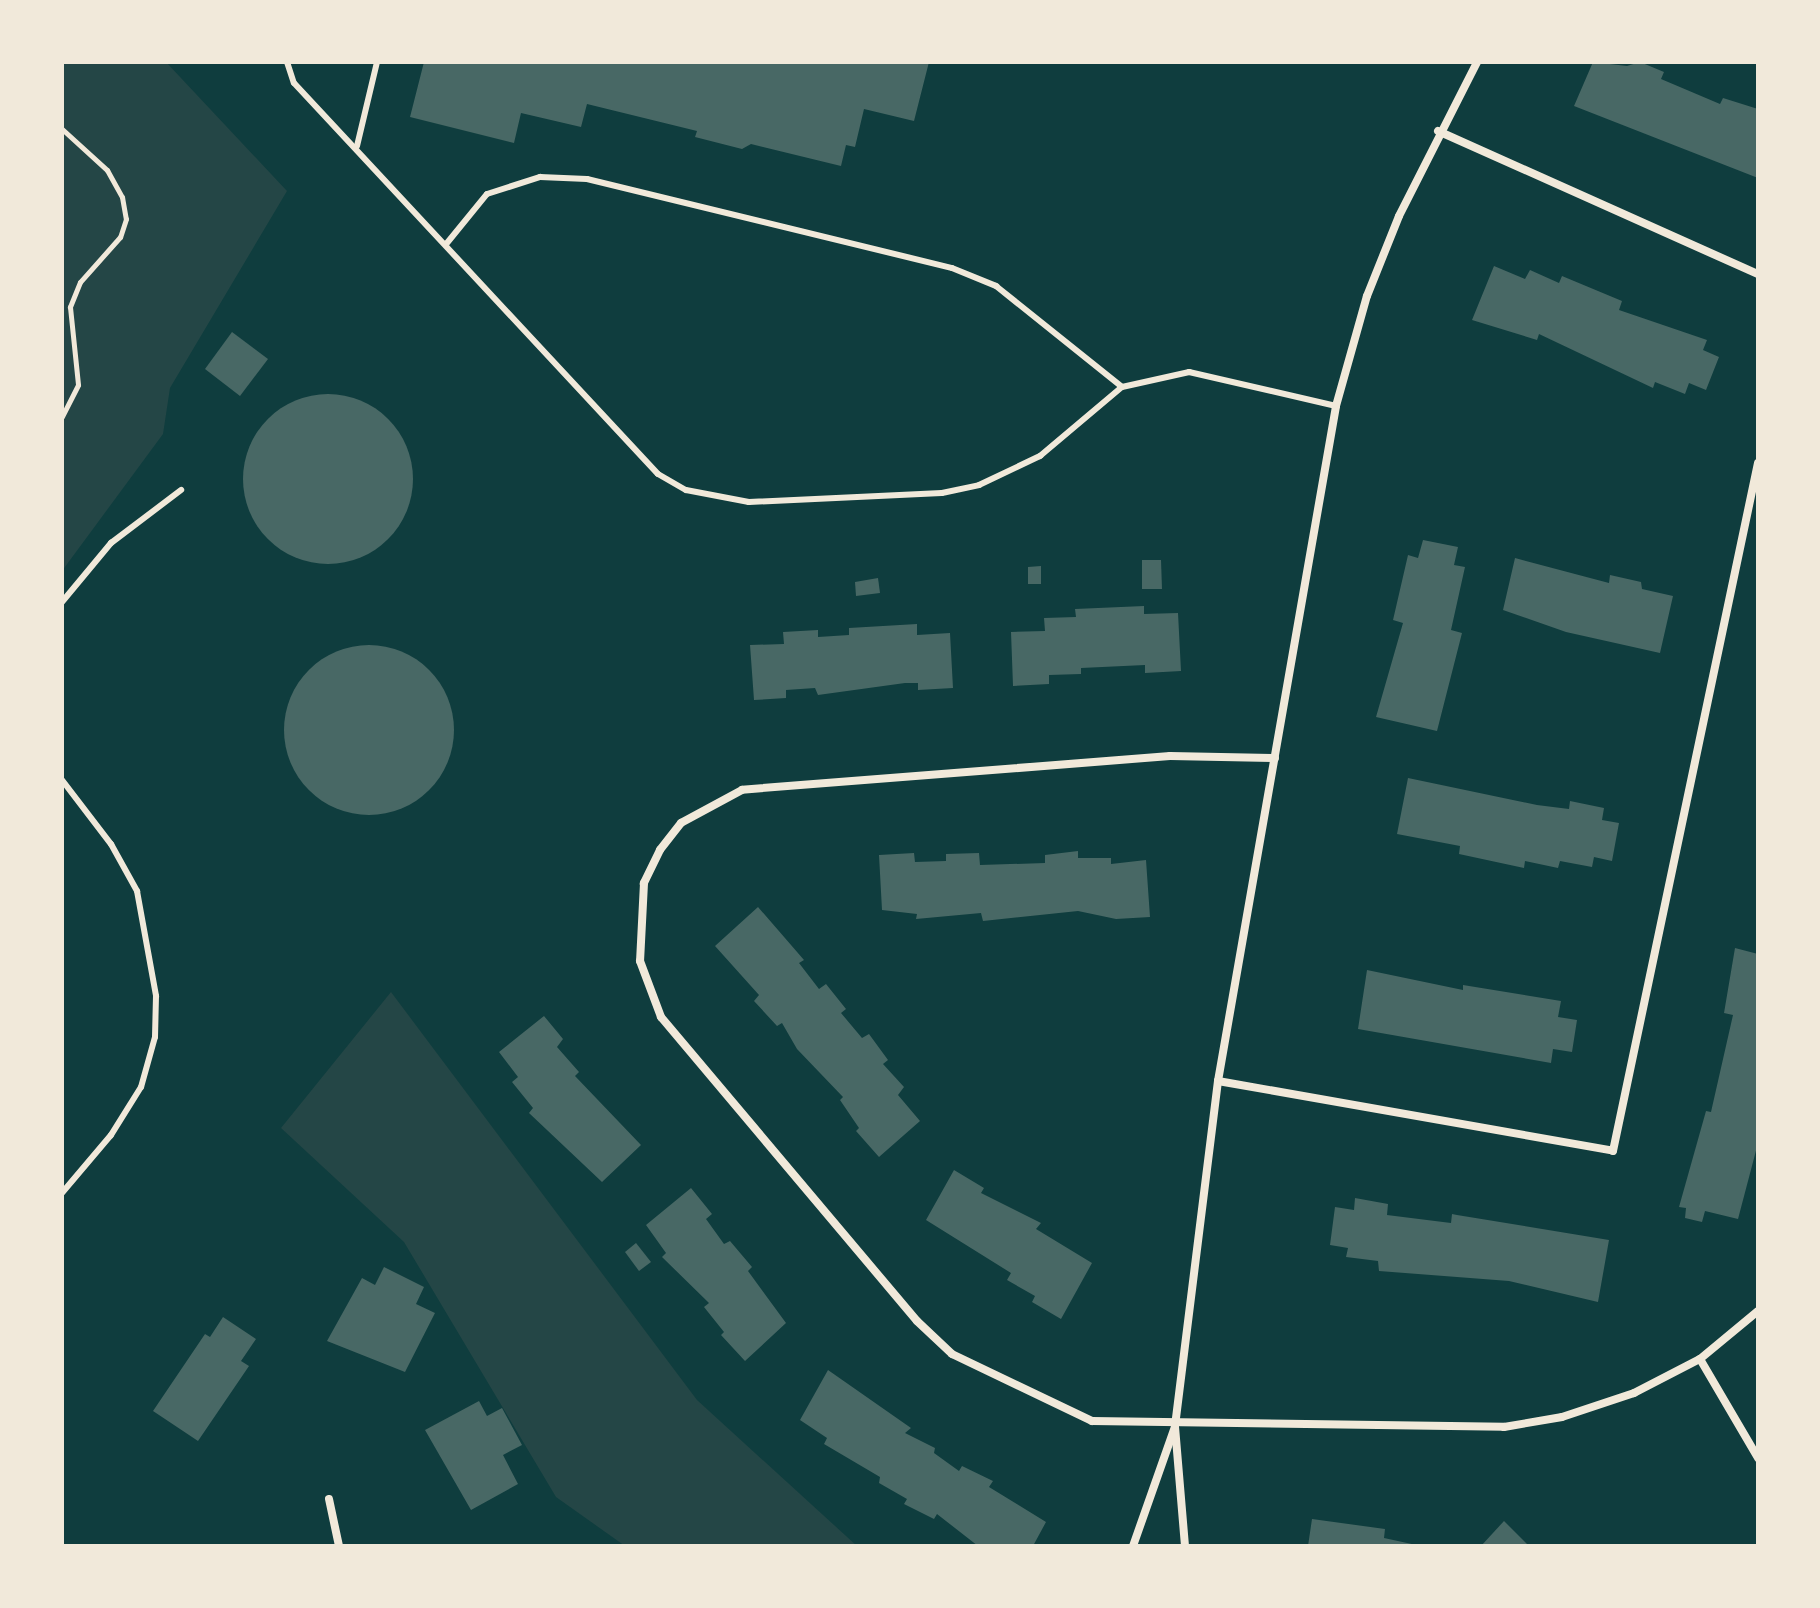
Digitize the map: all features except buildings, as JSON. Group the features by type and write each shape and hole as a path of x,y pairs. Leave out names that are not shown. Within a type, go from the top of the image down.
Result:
{"street":[{"path":"1185,1546 1175,1426 1218,1081 1336,406 1367,296 1438,131 1477,62"},
{"path":"1438,131 1758,274"},
{"path":"1218,1081 1613,1151 1758,463"},
{"path":"1275,758 1170,756 742,790 681,823 644,883 640,961 661,1017 917,1321 952,1354 1092,1421 1175,1426 1504,1427 1562,1417 1634,1393 1700,1359 1758,1311"},
{"path":"1700,1359 1758,1458"},
{"path":"1133,1546 1175,1426"},
{"path":"329,1499 339,1546"}],"lane":[{"path":"287,62 294,83 357,146 658,474 716,497 749,502 942,493 979,485 1040,456 1122,387 1189,372 1336,406"},
{"path":"357,146 377,62"},
{"path":"447,243 487,194 540,177 587,179 952,268 996,286 1122,387"},
{"path":"62,602 111,543 181,490"},
{"path":"62,780 111,844 137,891 156,996 155,1037 141,1087 111,1135 62,1193"}],"path":[{"path":"62,129 107,170 122,197 126,219 120,237 80,282 70,307 78,385 62,417"}],"shaded area":[{"path":"62,62 166,62 287,191 170,388 163,434 62,571"},
{"path":"391,992 697,1400 857,1546 625,1546 556,1497 404,1242 281,1128"}]}
